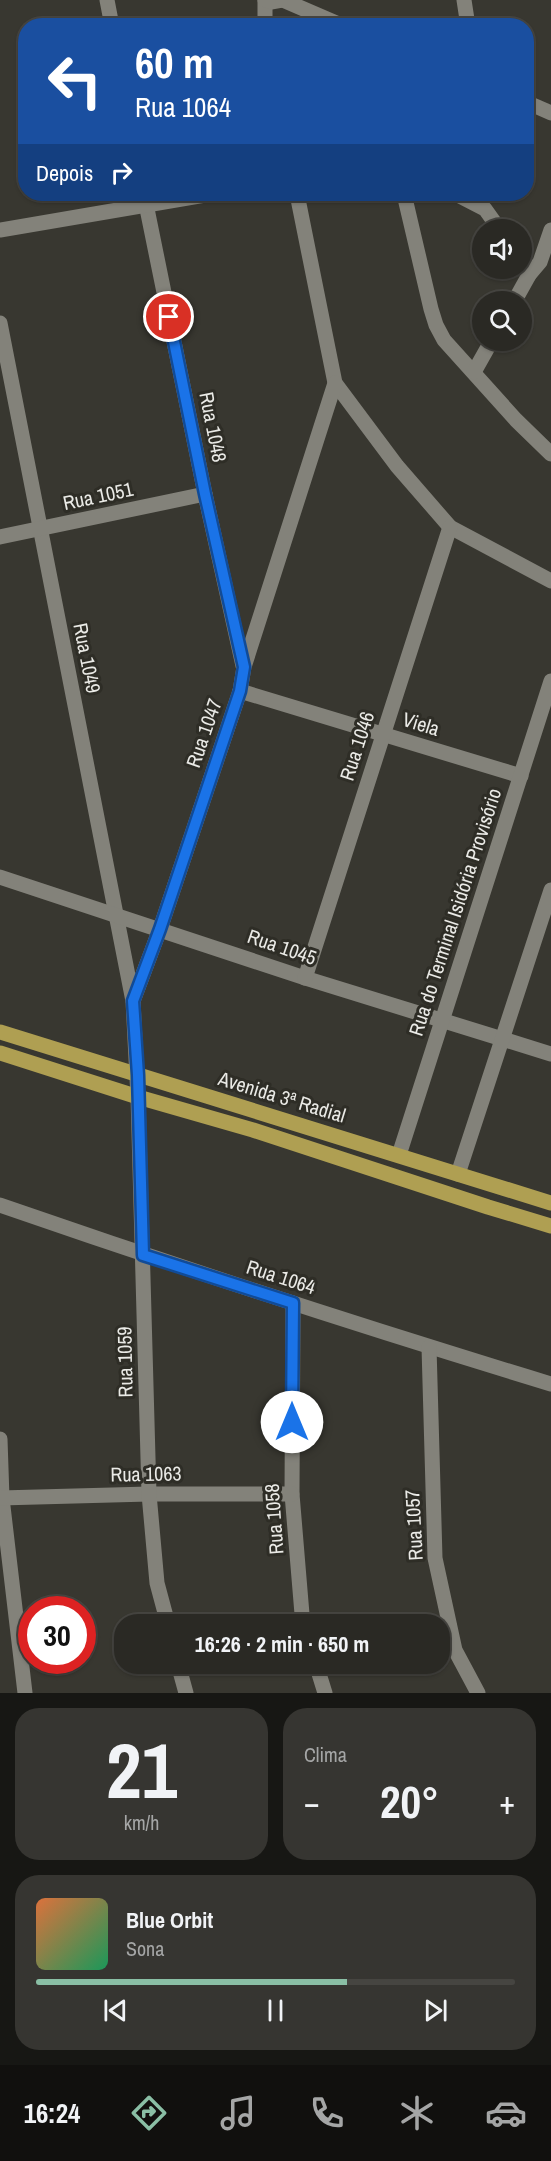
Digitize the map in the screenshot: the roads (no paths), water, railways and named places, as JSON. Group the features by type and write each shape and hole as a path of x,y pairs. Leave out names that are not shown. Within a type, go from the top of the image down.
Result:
{"main road":[{"name":"Avenida 3ª Radial","path":"0,1032 551,1203"},
{"name":"Avenida 3ª Radial","path":"0,1053 138,1097 253,1130 551,1226"},
{"path":"253,1130 273,1130 386,1164 393,1162 399,1155"},
{"path":"459,1174 461,1189 488,1207"}],"street":[{"path":"107,0 110,18"},
{"path":"265,18 265,0 271,2 283,0 322,17"},
{"path":"311,0 322,17"},
{"path":"464,0 467,18"},
{"path":"534,106 551,113"},
{"path":"0,230 140,201"},
{"name":"Rua 1048","path":"145,201 205,494 244,667"},
{"path":"298,201 336,383 398,466 450,527 551,581"},
{"path":"406,201 436,325 444,340 516,420 551,454"},
{"path":"470,201 485,209 492,219"},
{"path":"545,264 551,230"},
{"name":"Rua 1049","path":"0,323 133,1001"},
{"path":"474,372 486,351"},
{"name":"Rua 1047","path":"138,1097 133,1001 160,929 240,691 244,667 336,383"},
{"name":"Rua 1051","path":"0,537 205,494"},
{"name":"Rua 1046","path":"305,978 450,527"},
{"name":"Rua do Terminal Isidória Provisório","path":"399,1155 551,681"},
{"name":"Viela","path":"240,691 521,776"},
{"name":"Rua 1045","path":"0,877 305,978 551,1054"},
{"path":"459,1174 551,890"},
{"name":"Rua 1059","path":"138,1097 150,1494 157,1583 165,1614"},
{"name":"Rua 1064","path":"0,1205 143,1255 551,1384"},
{"name":"Rua 1058","path":"293,1303 292,1494 302,1614"},
{"name":"Rua 1057","path":"429,1347 435,1558 455,1650 478,1693"},
{"path":"0,1439 1,1498 25,1693"},
{"name":"Rua 1063","path":"1,1498 150,1494 292,1494"},
{"path":"181,1674 186,1693"},
{"path":"319,1674 325,1693"}]}
